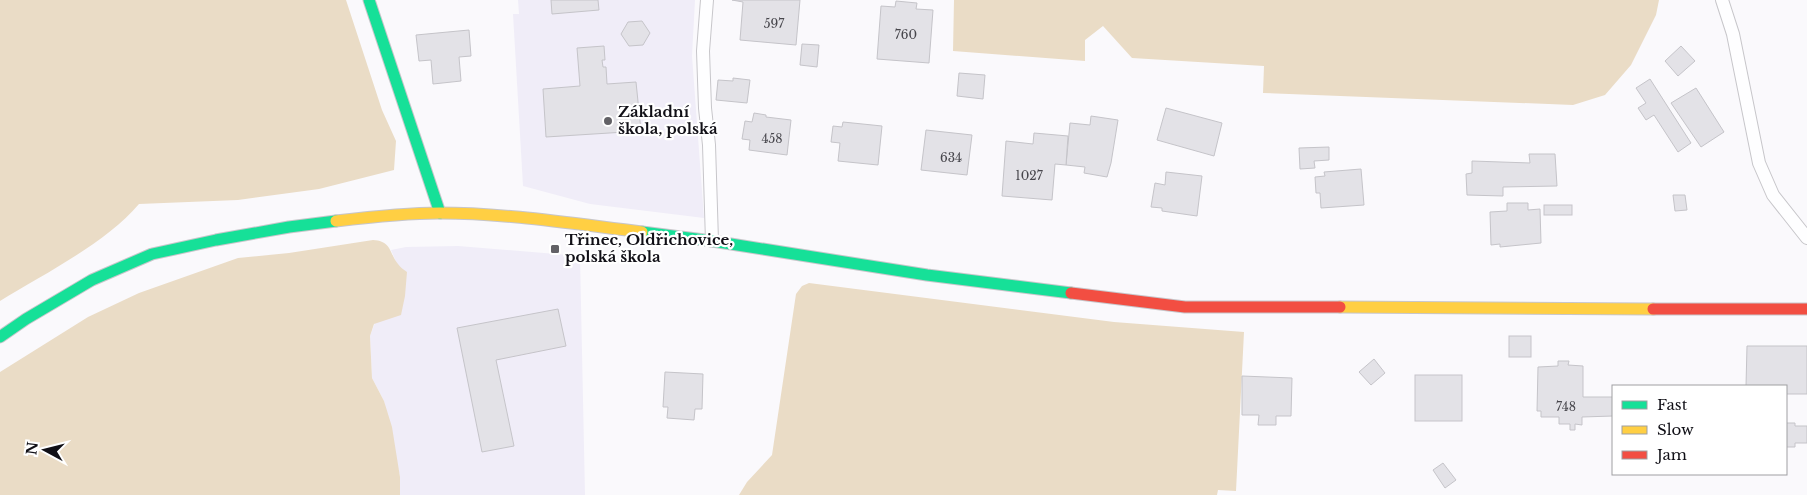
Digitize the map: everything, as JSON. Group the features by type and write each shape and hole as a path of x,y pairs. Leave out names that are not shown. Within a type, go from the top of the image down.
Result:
{"street":[{"path":"369,0 440,213"},
{"path":"0,337 26,319 92,280 152,254 289,227 382,215 440,213 522,217 712,242 927,275 1185,307 1807,309"}],"lane":[{"path":"707,0 703,52 705,108 709,145 712,242"},
{"path":"1722,0 1733,34 1759,163 1773,195 1807,238"}],"shaded area":[{"path":"0,0 346,0 382,110 396,141 394,170 319,189 238,200 139,204 110,232 92,245 0,301"},
{"name":"Základní škola, polská","path":"518,0 695,0 692,56 704,218 590,204 523,186 513,14 519,14"},
{"path":"954,0 1659,0 1656,15 1631,65 1605,95 1573,105 1263,93 1264,66 1132,58 1103,26 1085,40 1085,61 953,51"},
{"path":"373,240 387,245 395,260 407,272 401,315 374,324 370,336 372,378 384,401 392,427 400,477 400,495 0,495 0,372 88,317 139,293 238,258 289,253"},
{"path":"458,246 580,256 585,495 400,495 400,477 384,401 372,378 370,336 397,264 391,250 406,247"},
{"path":"809,283 1114,322 1244,332 1236,491 1218,490 1217,495 739,495 747,482 772,455 796,294 802,286"}],"building":[{"path":"551,0 598,0 599,10 552,14"},
{"path":"732,0 800,0 796,45 740,40 743,2"},
{"path":"896,1 917,3 916,9 933,10 929,63 877,59 881,6 895,7"},
{"path":"642,21 650,33 643,45 629,46 621,34 628,22"},
{"path":"469,30 471,56 459,57 461,81 433,84 431,60 419,61 416,35"},
{"path":"802,44 819,45 817,67 800,65"},
{"path":"604,46 605,60 602,60 603,67 606,67 607,84 636,82 641,131 546,137 543,89 580,86 577,48"},
{"path":"1681,46 1695,61 1678,76 1665,61"},
{"path":"959,73 985,75 983,99 957,96"},
{"path":"733,78 750,80 747,103 716,100 718,80 733,81"},
{"path":"1650,79 1691,143 1678,152 1654,115 1646,120 1638,108 1646,103 1636,88"},
{"path":"1696,88 1724,132 1701,147 1671,103"},
{"path":"1166,108 1222,123 1214,156 1157,140"},
{"path":"754,113 766,115 766,117 791,120 787,155 749,150 750,140 742,139 745,121 752,122"},
{"path":"1091,116 1118,120 1107,177 1084,173 1085,167 1066,165 1070,123 1090,125"},
{"path":"843,122 882,126 878,165 838,161 840,143 831,142 833,126 842,127"},
{"path":"926,130 972,135 967,175 921,170"},
{"path":"1034,133 1068,136 1066,165 1055,164 1052,200 1002,196 1006,141 1033,144"},
{"path":"1329,147 1329,160 1314,161 1315,168 1300,169 1299,148"},
{"path":"1529,154 1555,154 1557,186 1503,187 1503,196 1467,195 1466,174 1472,173 1472,161 1530,163"},
{"path":"1361,169 1364,205 1321,208 1320,193 1316,193 1315,177 1325,176 1324,172"},
{"path":"1166,172 1202,176 1197,216 1162,211 1162,208 1151,207 1155,183 1165,185"},
{"path":"1673,195 1685,195 1687,210 1675,211"},
{"path":"1507,203 1528,203 1528,210 1540,209 1541,243 1500,247 1500,244 1491,245 1490,212 1507,211"},
{"path":"1544,205 1572,205 1572,215 1544,215"},
{"path":"558,309 566,346 496,360 514,446 482,452 457,328"},
{"path":"1509,336 1531,336 1531,357 1509,357"},
{"path":"1747,346 1807,346 1807,394 1787,394 1787,385 1746,385"},
{"path":"1374,359 1385,373 1371,385 1359,372"},
{"path":"1558,361 1569,361 1568,365 1583,366 1583,397 1612,397 1612,416 1582,417 1582,425 1575,424 1575,430 1570,430 1570,424 1559,424 1559,417 1541,417 1541,411 1537,411 1538,367 1558,366"},
{"path":"665,372 703,374 702,409 695,409 694,420 667,418 668,407 663,407"},
{"path":"1415,375 1462,375 1462,421 1415,421"},
{"path":"1242,376 1292,378 1291,416 1276,416 1276,425 1258,425 1259,415 1242,415"},
{"path":"1787,423 1795,423 1795,426 1807,426 1807,443 1795,443 1795,447 1787,447"},
{"path":"1443,463 1456,480 1445,488 1433,470"}],"traffic: fast":[{"path":"369,0 440,213"},
{"path":"0,337 26,319 92,280 152,254 216,240 336,221"},
{"path":"642,232 712,241 927,275 1071,293"}],"traffic: slow":[{"path":"336,221 413,214 464,213 541,219 642,232"},
{"path":"1340,307 1653,309"}],"traffic: jam":[{"path":"1071,293 1185,307 1340,307"},
{"path":"1653,309 1807,309"}],"place":[{"name":"Základní škola, polská","path":"608,121"},
{"name":"Třinec, Oldřichovice, polská škola","path":"555,249"}]}
